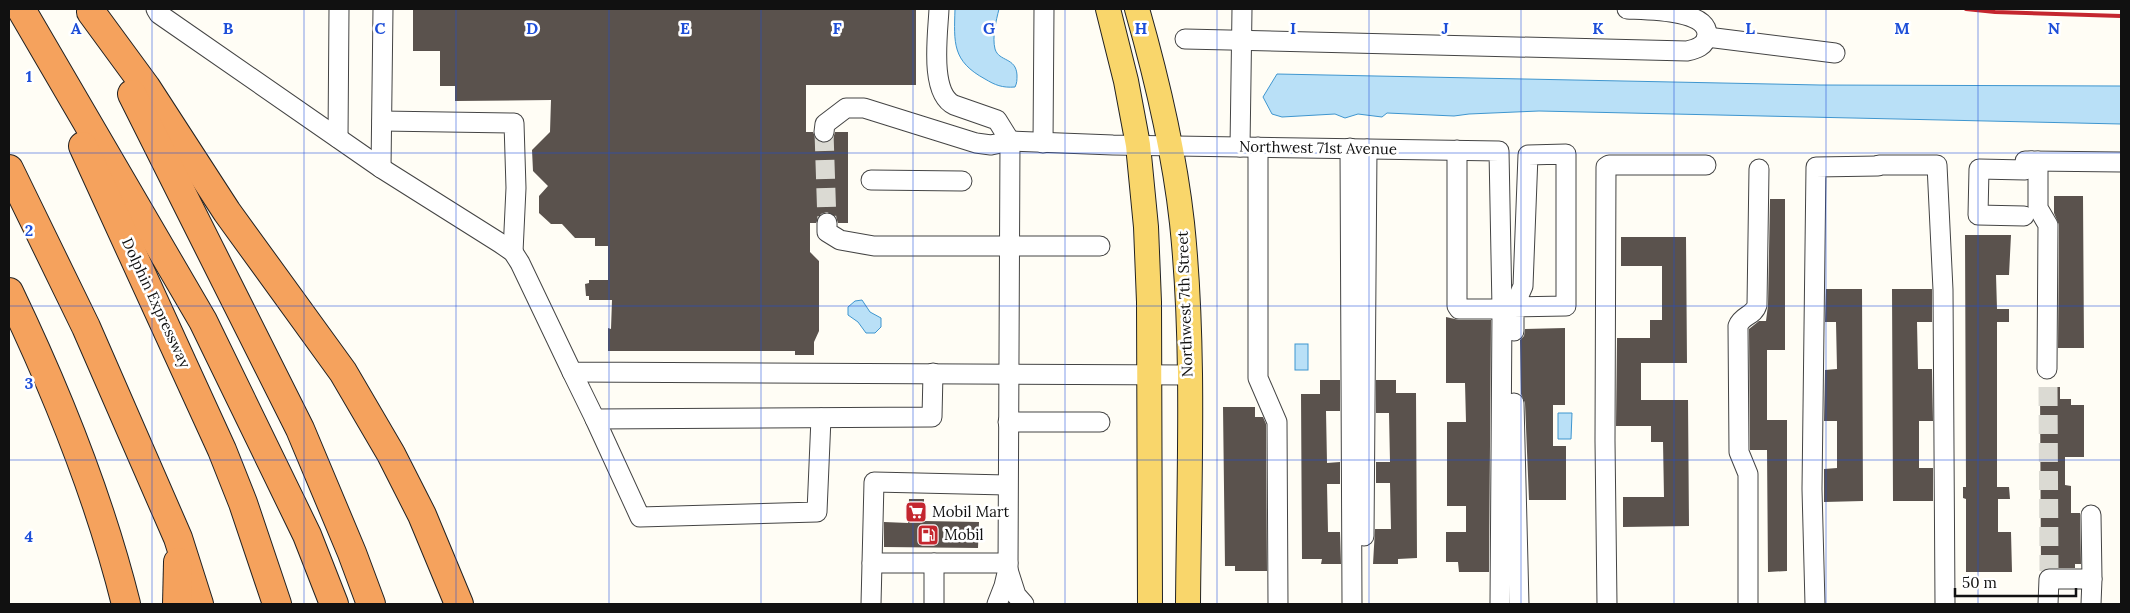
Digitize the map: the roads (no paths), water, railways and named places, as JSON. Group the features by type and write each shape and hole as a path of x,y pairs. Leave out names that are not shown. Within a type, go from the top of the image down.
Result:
{"highway":[{"path":"20,9 203,321 307,535 334,604"},
{"name":"Dolphin Expressway","path":"20,9 222,450 243,503 277,604"},
{"path":"90,11 275,376 328,494 371,604"},
{"path":"90,11 146,88 227,212 343,372 391,454 422,515 459,604"},
{"path":"9,169 86,327 178,538 199,604"},
{"path":"9,292 45,369 74,442 107,535 126,604"},
{"path":"268,454 319,604"},
{"path":"177,604 178,538"}],"main road":[{"path":"1108,9 1126,81 1138,145 1146,227 1150,604"},
{"name":"Northwest 7th Street","path":"1137,9 1163,105 1182,221 1187,280 1189,375 1188,604"}],"street":[{"path":"156,9 159,14 381,168 513,252 595,418 640,517 817,512 820,418"},
{"path":"338,138 339,9"},
{"path":"381,168 382,9"},
{"path":"939,9 938,76 943,96 954,105 998,120 1010,141 1007,373 1008,566 1004,586 997,604"},
{"path":"1043,143 1044,9"},
{"path":"1242,9 1258,378 1277,422 1278,604"},
{"path":"1185,39 1687,51 1697,49 1704,44 1707,37 1706,31 1698,20 1683,14 1627,9"},
{"path":"1707,37 1836,53"},
{"name":"Northwest 71st Avenue","path":"824,132 825,124 846,108 864,108 976,143 991,145 1010,141 1499,151 1508,308"},
{"path":"382,121 514,124 516,188 513,252"},
{"path":"1352,604 1358,148"},
{"path":"1358,148 1364,604"},
{"path":"1457,150 1457,306 1459,309 1508,308 1566,306 1566,154 1528,156 1523,286 1508,308 1500,604"},
{"path":"2031,161 2121,162"},
{"path":"2024,216 1978,215 1978,169 2024,170 2030,168 2031,161"},
{"path":"2031,161 2038,208 2048,225 2048,375"},
{"path":"1607,604 1604,441 1606,167 1609,165 1706,165"},
{"path":"1814,604 1812,489 1816,167 1937,165 1943,290 1945,604"},
{"path":"1748,604 1748,474 1739,452 1738,326 1742,318 1753,313 1758,305 1759,169"},
{"path":"871,180 962,181"},
{"path":"827,223 827,232 840,240 874,246 1100,246"},
{"path":"1508,308 1513,371 1519,604"},
{"path":"572,372 1189,375"},
{"path":"595,418 932,417 933,373"},
{"path":"1008,422 1100,422"},
{"path":"871,604 874,482 1007,485"},
{"path":"2091,515 2091,604"},
{"path":"872,563 1008,566"},
{"path":"934,563 934,604"},
{"path":"1008,566 1016,595 1024,604"},
{"path":"2048,604 2049,575 2092,579"}],"water":[{"path":"955,9 999,9 994,34 995,49 1000,56 1014,65 1017,75 1015,87 995,84 966,65 957,50 955,41"},
{"path":"1277,74 1820,85 2121,86 2121,124 1539,111 1454,116 1387,113 1382,117 1358,114 1345,118 1335,114 1282,117 1272,114 1263,97"},
{"path":"862,300 870,312 881,318 881,327 875,333 866,333 858,322 848,315 848,307 855,301"},
{"path":"1295,344 1308,344 1308,370 1295,370"},
{"path":"1558,413 1572,413 1571,439 1558,439"}],"tunnel":[{"path":"824,132 827,223"},
{"path":"2048,387 2049,571"}],"railway":[{"path":"1966,9 1995,12 2121,16"}],"place":[{"name":"Mobil Mart","path":"916,512"},
{"name":"Mobil","path":"928,535"}]}
